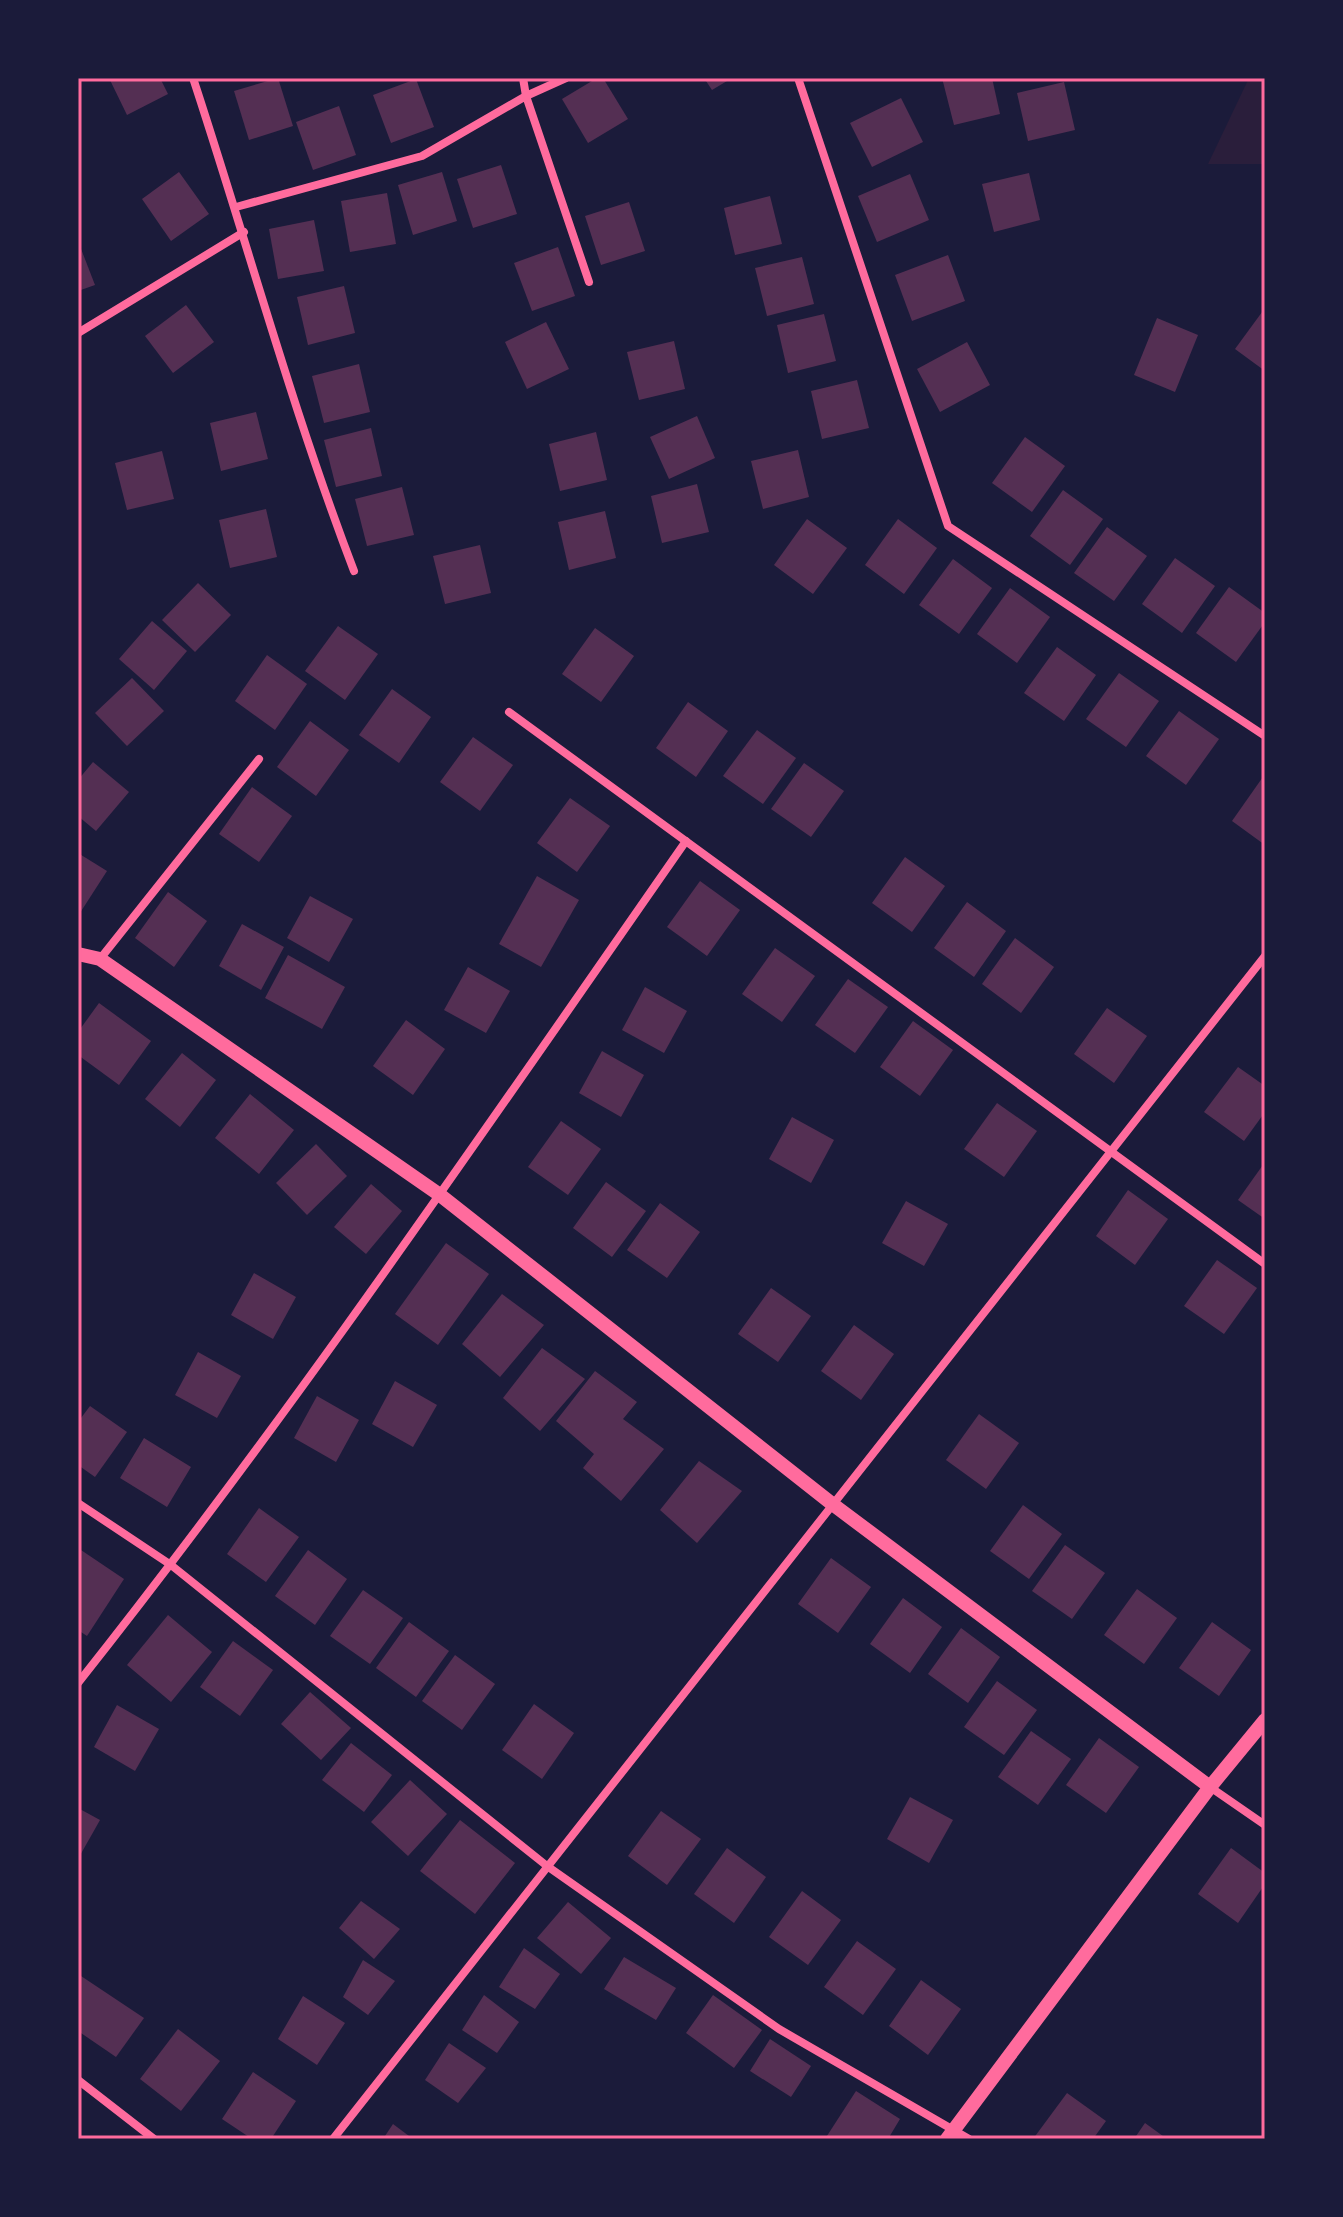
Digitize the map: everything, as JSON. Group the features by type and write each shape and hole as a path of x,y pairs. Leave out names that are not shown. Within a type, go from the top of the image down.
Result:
{"street":[{"path":"193,78 244,232 280,360 354,571"},
{"path":"523,78 526,96 589,282"},
{"path":"236,207 422,156 526,96 566,78"},
{"path":"798,78 948,526 1265,736"},
{"path":"78,333 244,232"},
{"path":"509,712 1265,1264"},
{"path":"100,959 259,759"},
{"path":"78,1683 171,1565 440,1195 686,841"},
{"path":"78,954 100,959 440,1195 831,1503 1265,1825"},
{"path":"333,2139 831,1503 1265,956"},
{"path":"78,1503 171,1565 547,1866 779,2029 951,2134 969,2139"},
{"path":"951,2134 1210,1787 1265,1720"},
{"path":"78,2080 154,2139"}],"shaded area":[{"path":"1249,78 1265,78 1265,164 1208,164"}],"building":[{"path":"109,78 160,78 168,94 127,115"},
{"path":"278,78 293,126 249,140 234,91"},
{"path":"597,78 603,78 628,119 588,143 562,99"},
{"path":"704,78 732,78 712,90"},
{"path":"942,78 992,78 1000,114 954,125"},
{"path":"416,79 434,127 391,143 373,95"},
{"path":"1064,82 1075,130 1028,141 1017,93"},
{"path":"901,98 923,142 872,167 850,123"},
{"path":"339,106 356,155 313,170 296,122"},
{"path":"501,165 517,214 473,228 457,179"},
{"path":"179,172 209,214 171,241 142,199"},
{"path":"442,172 457,221 413,235 398,185"},
{"path":"1029,173 1040,220 994,232 982,184"},
{"path":"910,174 929,220 877,242 858,196"},
{"path":"387,193 396,244 350,252 341,201"},
{"path":"770,196 782,244 735,255 724,208"},
{"path":"629,202 645,251 601,265 585,216"},
{"path":"314,220 324,271 278,279 269,229"},
{"path":"78,241 95,285 78,291"},
{"path":"558,247 575,296 532,311 514,263"},
{"path":"948,255 965,301 912,321 895,275"},
{"path":"802,257 814,304 767,316 755,268"},
{"path":"344,286 355,333 308,345 297,297"},
{"path":"186,305 214,342 173,373 145,336"},
{"path":"1265,308 1265,371 1235,349"},
{"path":"824,314 836,361 788,373 777,325"},
{"path":"1157,318 1198,335 1175,392 1134,375"},
{"path":"546,322 569,369 527,389 505,342"},
{"path":"674,341 685,389 639,400 627,352"},
{"path":"967,342 990,385 940,412 917,369"},
{"path":"359,364 370,412 324,423 312,376"},
{"path":"857,380 869,428 822,439 811,391"},
{"path":"256,412 268,459 221,471 210,423"},
{"path":"697,416 715,458 669,479 650,437"},
{"path":"371,428 382,476 336,487 324,440"},
{"path":"596,432 607,480 560,491 549,444"},
{"path":"1025,437 1065,466 1032,512 992,483"},
{"path":"798,450 809,497 763,509 751,461"},
{"path":"162,451 174,499 127,510 115,463"},
{"path":"697,484 709,532 662,543 651,496"},
{"path":"402,487 414,535 367,546 355,499"},
{"path":"1063,490 1103,519 1070,565 1030,536"},
{"path":"266,509 277,557 230,568 219,520"},
{"path":"605,511 616,558 569,570 558,522"},
{"path":"807,519 847,548 813,594 774,565"},
{"path":"898,519 937,548 904,594 865,565"},
{"path":"1107,527 1147,556 1114,601 1074,573"},
{"path":"480,545 491,593 445,604 433,556"},
{"path":"1175,558 1215,586 1182,633 1142,604"},
{"path":"953,559 992,588 959,634 919,605"},
{"path":"198,583 231,615 195,652 162,620"},
{"path":"1229,587 1265,613 1265,622 1236,662 1196,633"},
{"path":"1010,588 1050,617 1017,663 977,634"},
{"path":"152,621 187,651 154,690 119,659"},
{"path":"338,626 378,654 345,700 305,671"},
{"path":"595,628 634,656 601,702 562,674"},
{"path":"1057,647 1096,675 1064,721 1024,693"},
{"path":"267,655 307,684 275,730 235,701"},
{"path":"1119,673 1159,701 1126,747 1086,719"},
{"path":"132,678 164,711 127,746 95,713"},
{"path":"392,689 431,717 399,763 359,735"},
{"path":"688,702 728,731 696,777 656,748"},
{"path":"1179,711 1219,739 1186,785 1146,756"},
{"path":"310,721 349,750 316,796 277,767"},
{"path":"757,730 796,758 763,804 723,776"},
{"path":"473,737 513,765 480,811 440,782"},
{"path":"93,762 129,792 96,831 78,816 78,780"},
{"path":"804,763 844,791 811,837 771,809"},
{"path":"1265,774 1265,845 1232,821"},
{"path":"252,787 292,816 259,862 219,834"},
{"path":"570,798 610,826 577,872 537,843"},
{"path":"78,853 107,871 78,916"},
{"path":"905,857 945,886 912,932 872,903"},
{"path":"537,876 579,900 541,967 499,944"},
{"path":"700,881 740,910 707,956 667,927"},
{"path":"168,892 207,921 174,967 135,938"},
{"path":"310,896 353,919 329,962 287,938"},
{"path":"967,902 1006,931 974,977 934,948"},
{"path":"242,924 284,947 261,990 219,966"},
{"path":"1015,938 1054,967 1021,1013 982,984"},
{"path":"775,948 815,976 782,1022 742,994"},
{"path":"288,955 345,987 322,1029 265,998"},
{"path":"468,967 510,991 486,1033 444,1010"},
{"path":"848,979 888,1007 855,1053 815,1025"},
{"path":"645,987 687,1011 664,1053 622,1030"},
{"path":"99,1003 151,1041 119,1085 78,1055 78,1032"},
{"path":"1107,1008 1147,1036 1114,1083 1074,1054"},
{"path":"406,1020 445,1049 413,1095 373,1066"},
{"path":"913,1021 953,1050 920,1096 880,1067"},
{"path":"602,1051 644,1075 621,1117 579,1093"},
{"path":"182,1053 216,1080 180,1127 145,1099"},
{"path":"1238,1067 1265,1086 1265,1112 1244,1141 1204,1112"},
{"path":"250,1094 294,1130 259,1174 215,1138"},
{"path":"997,1103 1037,1131 1004,1177 964,1149"},
{"path":"792,1117 834,1140 811,1183 769,1159"},
{"path":"561,1121 601,1149 568,1195 528,1167"},
{"path":"316,1144 347,1176 307,1215 276,1183"},
{"path":"1265,1162 1265,1219 1238,1200"},
{"path":"606,1182 646,1211 612,1257 573,1228"},
{"path":"371,1184 402,1211 366,1254 334,1227"},
{"path":"1128,1190 1168,1219 1135,1265 1096,1236"},
{"path":"906,1201 948,1224 924,1266 882,1243"},
{"path":"660,1203 700,1232 667,1278 627,1250"},
{"path":"446,1243 489,1274 438,1345 395,1314"},
{"path":"1217,1260 1257,1288 1224,1334 1184,1306"},
{"path":"254,1273 296,1297 273,1339 231,1315"},
{"path":"771,1288 811,1316 778,1362 738,1334"},
{"path":"502,1294 544,1325 500,1377 462,1344"},
{"path":"854,1325 894,1354 861,1400 821,1371"},
{"path":"542,1348 585,1379 540,1431 503,1398"},
{"path":"198,1352 241,1376 217,1418 175,1395"},
{"path":"595,1371 637,1402 623,1419 664,1449 621,1501 583,1468 594,1454 556,1421"},
{"path":"395,1381 437,1405 413,1447 372,1424"},
{"path":"317,1396 359,1420 336,1462 294,1438"},
{"path":"90,1406 127,1432 95,1477 78,1465 78,1422"},
{"path":"979,1414 1019,1443 986,1489 946,1460"},
{"path":"144,1438 191,1467 167,1507 120,1478"},
{"path":"699,1461 742,1491 697,1543 660,1510"},
{"path":"1023,1505 1062,1534 1029,1579 990,1551"},
{"path":"259,1508 299,1537 266,1582 227,1554"},
{"path":"1065,1545 1105,1573 1072,1619 1032,1591"},
{"path":"78,1548 124,1579 87,1636 78,1630"},
{"path":"308,1550 347,1579 315,1625 275,1596"},
{"path":"831,1558 871,1587 838,1633 798,1604"},
{"path":"1137,1589 1177,1618 1144,1664 1104,1635"},
{"path":"363,1590 403,1618 370,1664 330,1636"},
{"path":"903,1598 942,1627 910,1673 870,1644"},
{"path":"168,1615 212,1652 171,1702 127,1665"},
{"path":"409,1622 449,1651 416,1697 376,1668"},
{"path":"1212,1622 1251,1650 1219,1696 1179,1668"},
{"path":"961,1628 1000,1657 968,1703 928,1674"},
{"path":"233,1641 273,1670 240,1716 200,1687"},
{"path":"455,1655 495,1684 462,1730 422,1701"},
{"path":"997,1681 1037,1710 1004,1755 964,1727"},
{"path":"310,1692 351,1728 321,1760 281,1724"},
{"path":"534,1704 574,1733 542,1779 502,1750"},
{"path":"117,1705 159,1729 135,1771 94,1747"},
{"path":"1031,1731 1071,1759 1038,1805 998,1777"},
{"path":"1099,1738 1139,1767 1106,1813 1066,1785"},
{"path":"351,1743 392,1775 364,1812 322,1780"},
{"path":"410,1780 447,1814 408,1856 371,1822"},
{"path":"910,1797 953,1820 929,1863 887,1839"},
{"path":"78,1808 100,1820 78,1859"},
{"path":"661,1811 701,1839 667,1885 628,1856"},
{"path":"460,1820 515,1863 475,1914 420,1871"},
{"path":"727,1848 766,1877 734,1923 694,1894"},
{"path":"1231,1848 1265,1873 1265,1884 1238,1923 1198,1894"},
{"path":"802,1891 841,1920 808,1965 769,1937"},
{"path":"361,1901 400,1929 374,1959 339,1928"},
{"path":"568,1902 611,1938 581,1974 537,1938"},
{"path":"857,1941 896,1969 863,2015 824,1987"},
{"path":"524,1948 560,1974 535,2009 499,1987"},
{"path":"624,1957 676,1988 656,2020 604,1989"},
{"path":"363,1960 395,1981 368,2015 343,1997"},
{"path":"78,1974 144,2018 116,2057 78,2031"},
{"path":"921,1980 961,2009 928,2055 889,2026"},
{"path":"484,1995 519,2022 497,2053 462,2030"},
{"path":"713,1995 762,2030 734,2068 686,2033"},
{"path":"303,1996 345,2023 317,2065 278,2039"},
{"path":"178,2029 220,2061 181,2111 140,2079"},
{"path":"770,2039 811,2066 791,2097 750,2071"},
{"path":"449,2043 486,2068 458,2103 425,2080"},
{"path":"253,2072 296,2101 271,2139 252,2139 222,2119"},
{"path":"856,2091 900,2119 888,2139 825,2139"},
{"path":"1067,2093 1106,2121 1093,2139 1033,2139"},
{"path":"1145,2123 1167,2139 1134,2139"},
{"path":"393,2124 413,2139 383,2139"}]}
